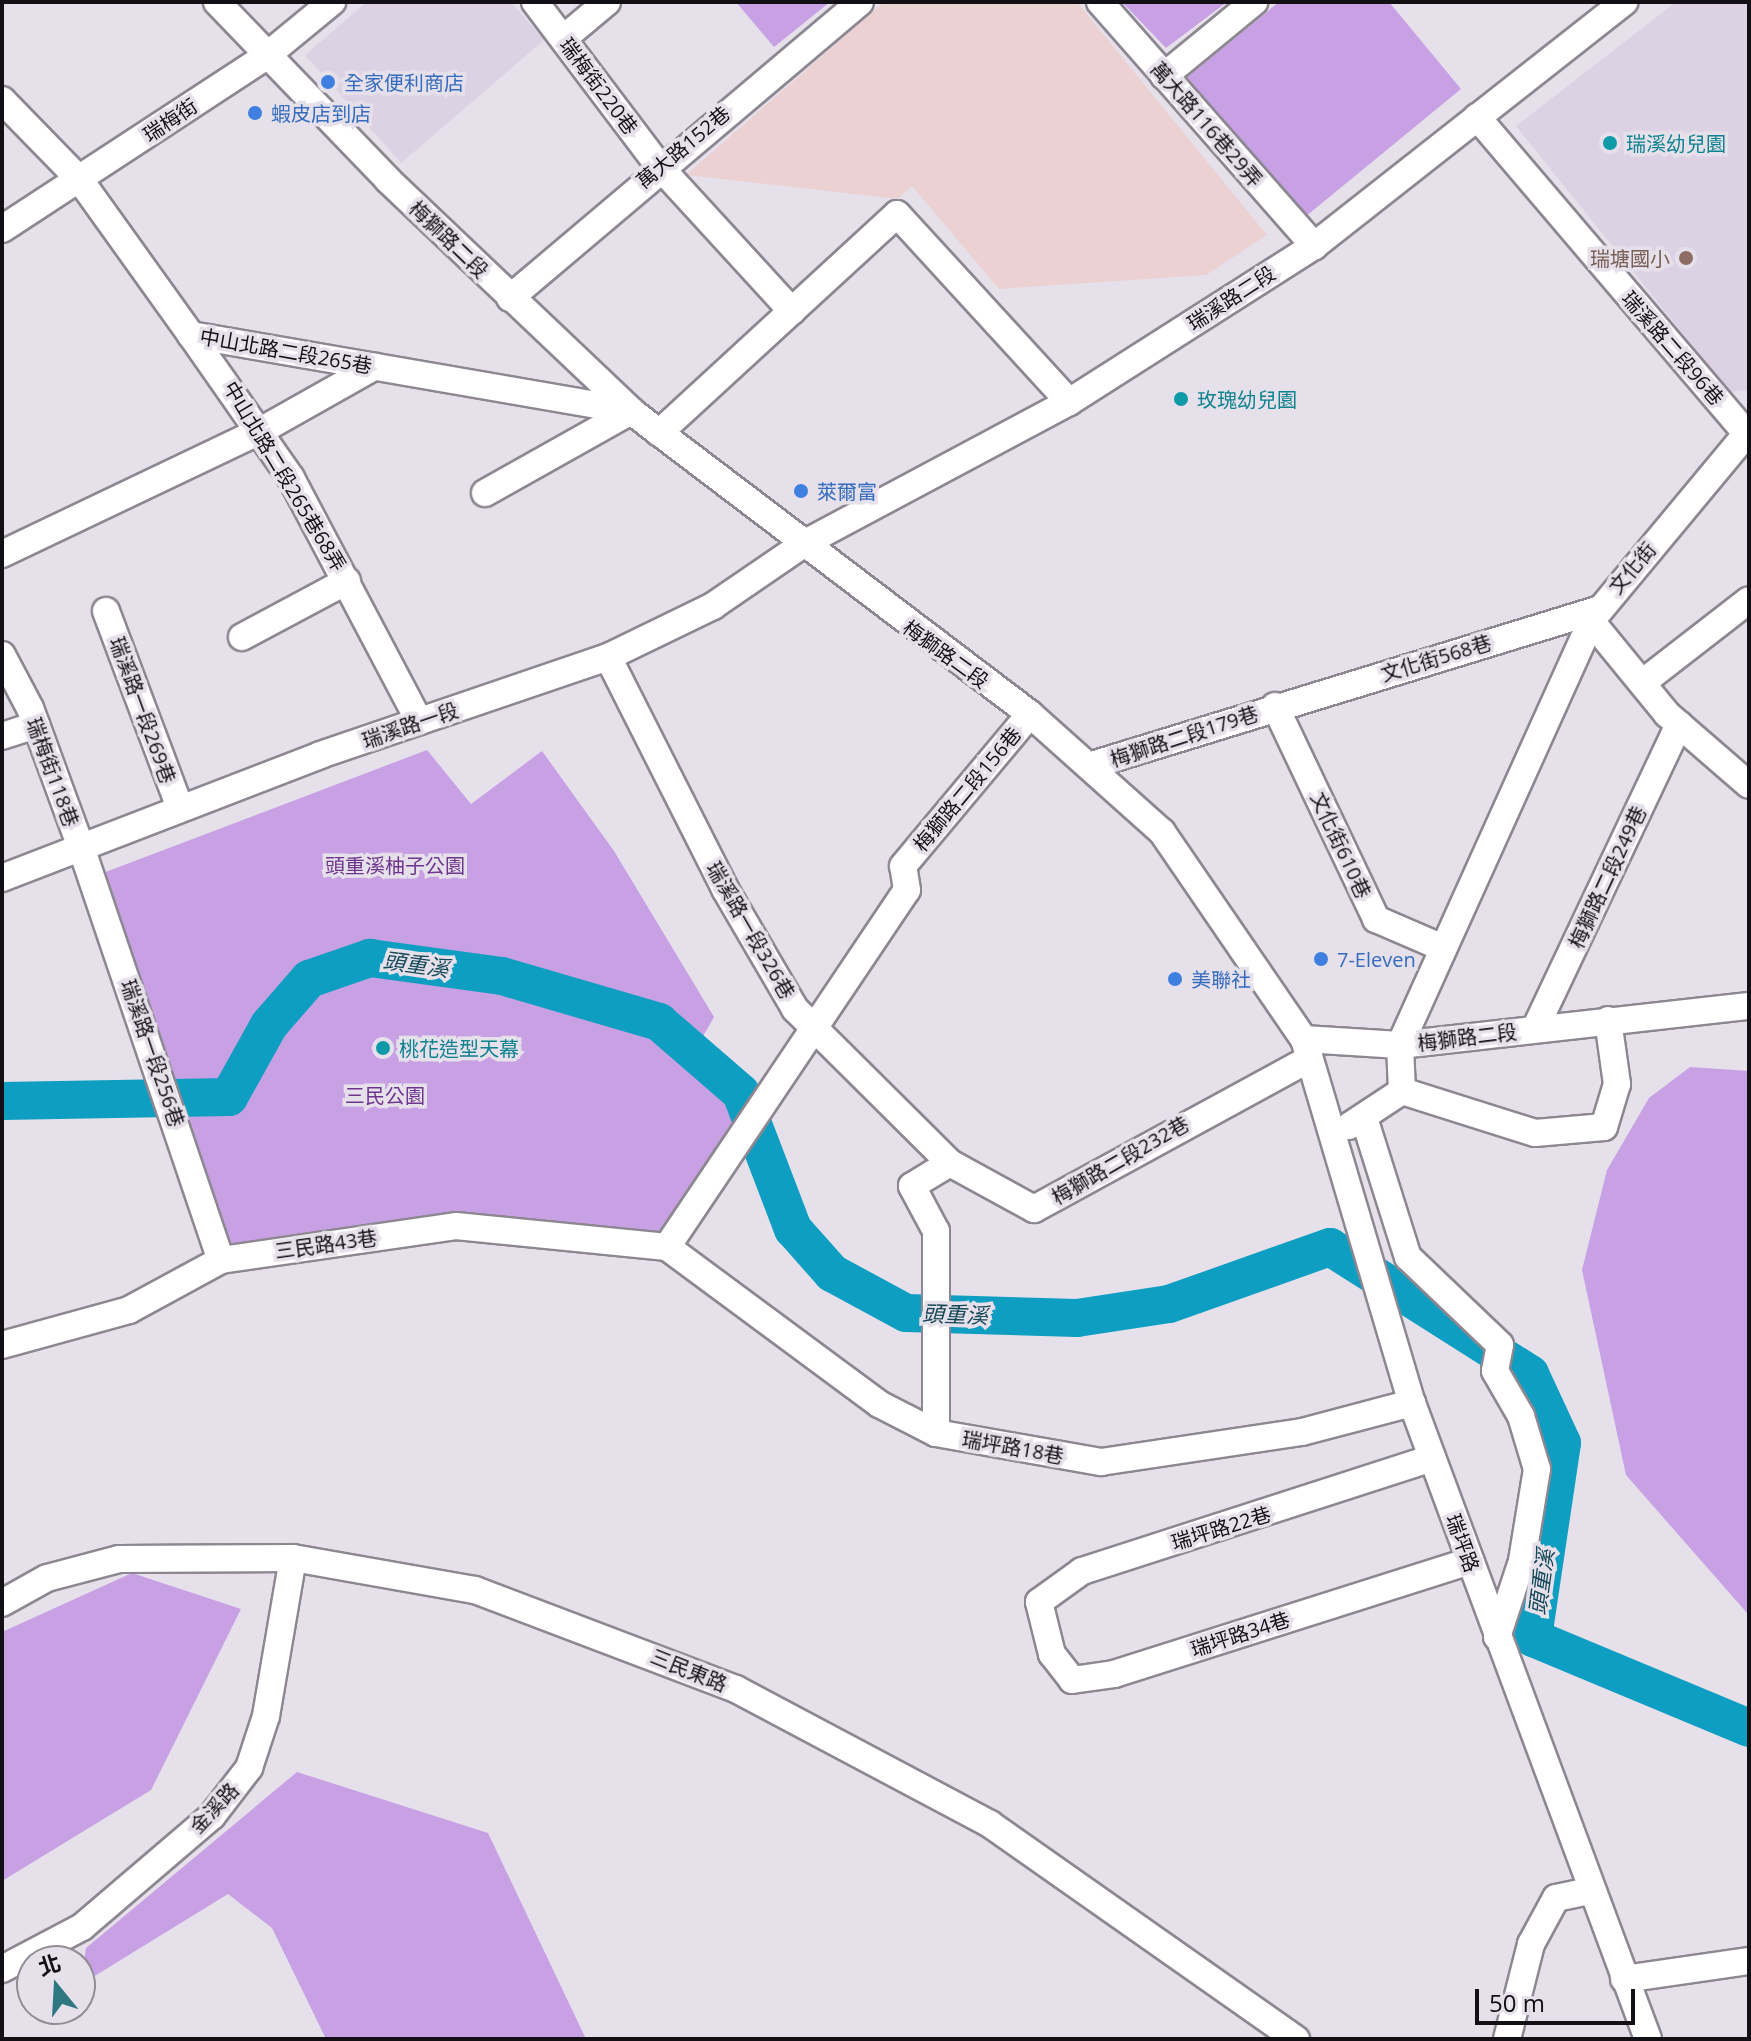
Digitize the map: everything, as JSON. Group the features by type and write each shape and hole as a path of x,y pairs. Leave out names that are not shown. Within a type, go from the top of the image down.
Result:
{"street":[{"name":"梅獅路二段","path":"217,2 265,57 510,298 631,411 1030,714 1092,765 1162,832 1306,1049 1400,1045 1749,1006"},
{"name":"瑞梅街","path":"2,229 265,57 332,2"},
{"name":"瑞梅街220巷","path":"535,2 659,166 792,311"},
{"path":"564,38 607,2"},
{"name":"萬大路152巷","path":"510,298 659,166 860,2"},
{"name":"萬大路116巷29弄","path":"1100,2 1314,246"},
{"path":"1164,76 1254,2"},
{"name":"瑞溪路二段","path":"805,543 1069,402 1314,246 1615,5"},
{"name":"中山北路二段265巷","path":"2,100 80,180 191,335 631,411"},
{"name":"瑞溪路二段96巷","path":"1477,117 1744,442"},
{"path":"659,433 897,214 1069,402"},
{"name":"中山北路二段265巷68弄","path":"191,335 262,430 347,581 419,721"},
{"path":"2,554 262,430 374,367"},
{"path":"485,493 631,411"},
{"name":"文化街","path":"1400,1045 1594,616 1744,442"},
{"name":"瑞溪路一段","path":"2,878 180,808 419,721 608,657 713,606 805,543"},
{"name":"中山北路二段265巷68弄","path":"242,637 347,581"},
{"path":"1642,683 1749,600"},
{"name":"瑞溪路一段269巷","path":"106,611 180,808"},
{"path":"1594,616 1642,683 1679,724 1744,773"},
{"name":"文化街568巷","path":"1275,706 1594,616"},
{"name":"瑞梅街118巷","path":"2,655 36,725 81,847"},
{"name":"瑞溪路一段326巷","path":"608,657 725,889 814,1027 950,1163"},
{"name":"梅獅路二段179巷","path":"1092,765 1275,706"},
{"name":"文化街610巷","path":"1275,706 1376,919 1443,948"},
{"name":"梅獅路二段156巷","path":"667,1247 907,890 903,866 1030,714"},
{"name":"梅獅路二段249巷","path":"1535,1029 1679,724"},
{"path":"2,736 36,725"},
{"name":"瑞溪路一段256巷","path":"81,847 165,1084 221,1260"},
{"path":"1402,1091 1535,1133 1604,1127 1617,1084 1608,1020"},
{"path":"1400,1045 1402,1091"},
{"name":"瑞坪路","path":"1306,1049 1412,1403 1589,1891 1648,2039"},
{"name":"梅獅路二段232巷","path":"950,1163 1034,1209 1306,1049"},
{"path":"1329,1131 1365,1121 1402,1091"},
{"path":"1365,1121 1408,1257 1500,1345 1495,1371 1521,1416 1537,1469 1522,1561 1497,1637"},
{"path":"936,1433 936,1231 912,1186 950,1163"},
{"name":"三民路43巷","path":"2,1345 129,1310 221,1260 456,1226 667,1247"},
{"name":"瑞坪路18巷","path":"667,1247 879,1404 936,1433 1101,1462 1302,1432 1412,1403"},
{"name":"瑞坪路22巷","path":"1043,1624 1045,1591 1082,1571 1432,1458"},
{"name":"三民東路","path":"2,1603 47,1578 119,1559 293,1558 475,1590 736,1689 990,1824 1296,2039"},
{"name":"金溪路","path":"2,1969 82,1927 212,1816 249,1768 266,1716 293,1558"},
{"name":"瑞坪路34巷","path":"1043,1624 1061,1675 1072,1680 1114,1674 1470,1561"},
{"path":"1507,2039 1531,1944 1549,1910 1556,1898 1589,1891"},
{"path":"1624,1979 1749,1961"}],"shaded area":[{"path":"367,2 511,2 544,40 401,163 305,55"},
{"path":"884,2 1077,2 1267,235 1206,275 999,289 912,186 898,199 686,175"},
{"name":"瑞塘國小","path":"1676,2 1749,2 1749,390 1730,392 1516,126"}],"green space":[{"path":"736,2 830,2 774,47"},
{"path":"1122,2 1227,2 1166,48"},
{"path":"1279,2 1389,2 1461,89 1305,217 1185,79"},
{"path":"427,750 471,804 542,751 614,851 714,1017 694,1052 741,1093 754,1125 667,1247 424,1222 232,1256 103,873"},
{"path":"1690,1067 1749,1071 1747,1613 1626,1475 1582,1270 1607,1170 1649,1098"},
{"path":"132,1573 241,1609 151,1790 2,1881 2,1632"},
{"path":"297,1772 488,1833 586,2039 326,2039 272,1928 228,1894 96,1975 96,1945 90,1945"}],"waterway":[{"name":"頭重溪","path":"2,1101 229,1097 269,1025 309,979 370,958 502,976 659,1022 741,1093 793,1229 832,1273 906,1313 1077,1318 1169,1304 1330,1247 1530,1374 1562,1443 1533,1638 1749,1728"}],"place":[{"name":"全家便利商店","path":"328,82"},
{"name":"蝦皮店到店","path":"255,113"},
{"name":"瑞溪幼兒園","path":"1610,143"},
{"name":"瑞塘國小","path":"1686,258"},
{"name":"玫瑰幼兒園","path":"1181,399"},
{"name":"萊爾富","path":"801,491"},
{"name":"7-Eleven","path":"1321,959"},
{"name":"美聯社","path":"1175,979"},
{"name":"桃花造型天幕","path":"383,1048"}],"park label":[{"name":"頭重溪柚子公園","path":"395,865"},
{"name":"三民公園","path":"385,1095"}]}
